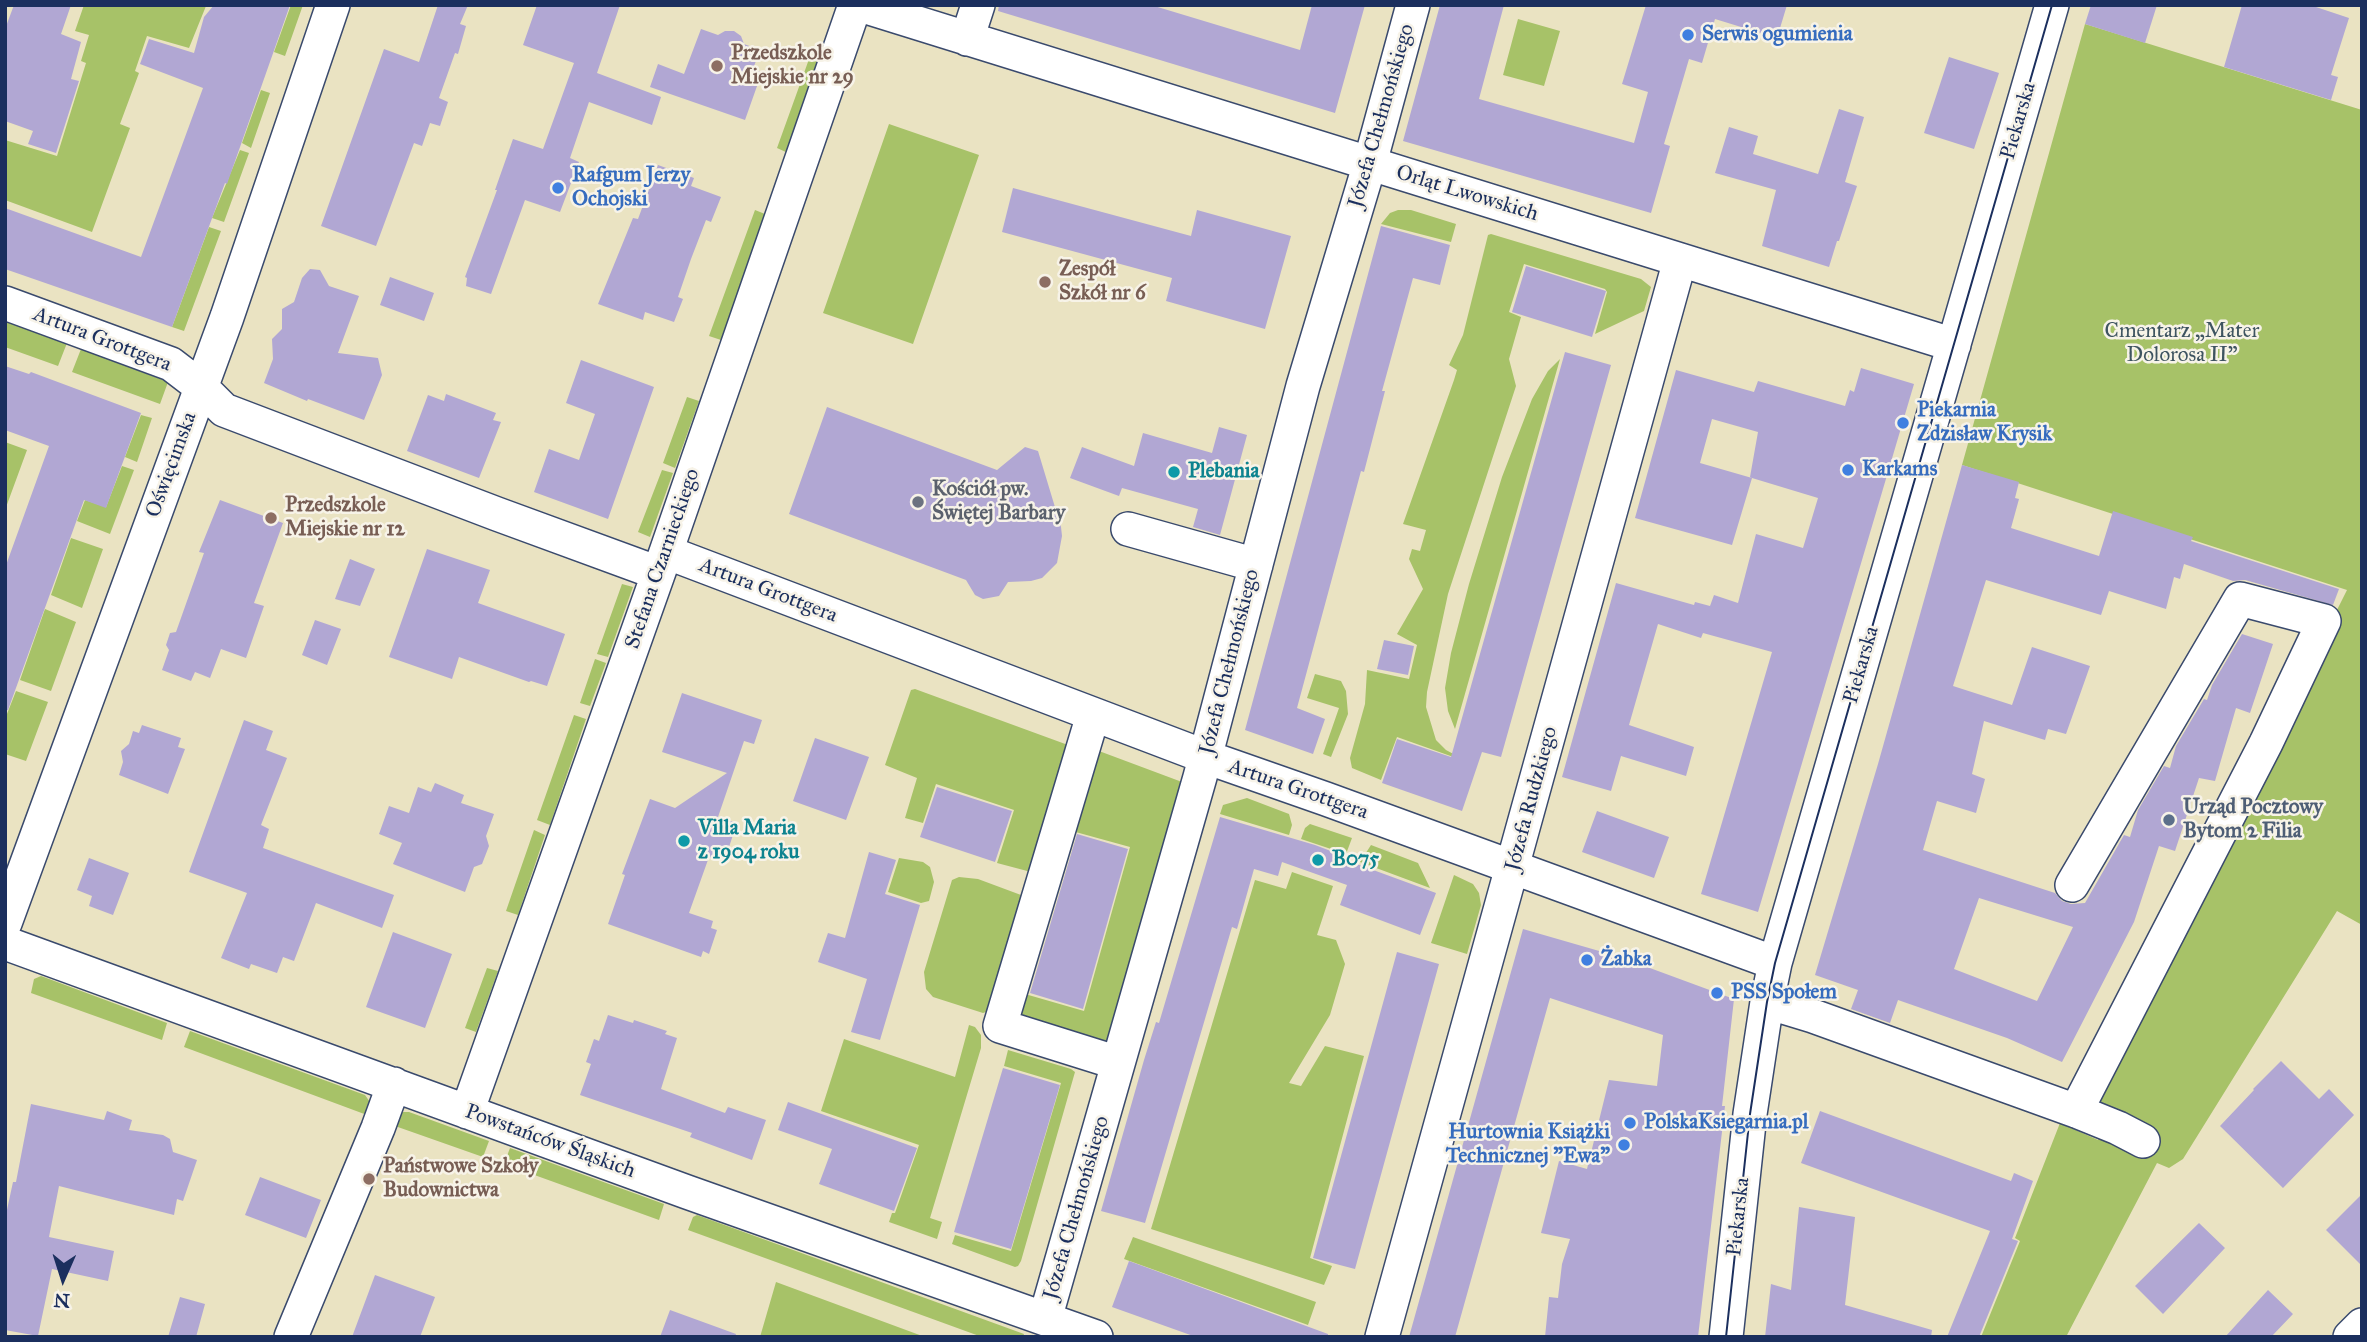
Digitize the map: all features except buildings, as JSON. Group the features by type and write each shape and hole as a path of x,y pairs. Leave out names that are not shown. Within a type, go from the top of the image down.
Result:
{"street":[{"name":"Oświęcimska","path":"5,923 201,387 333,5"},
{"name":"Orląt Lwowskich","path":"858,5 1954,345"},
{"name":"Stefana Czarnieckiego","path":"467,1112 858,5"},
{"path":"967,38 978,5"},
{"name":"Józefa Chełmońskiego","path":"1045,1319 1206,757 1303,386 1370,163 1413,5"},
{"name":"Piekarska","path":"1726,1337 1750,1114 1775,964 2052,5"},
{"name":"Józefa Rudzkiego","path":"1382,1337 1680,260"},
{"name":"Artura Grottgera","path":"5,303 171,364 201,387 224,410 1093,715 1775,964"},
{"path":"1128,529 1256,565"},
{"path":"2072,885 2239,599 2324,621 2266,743 2076,1111"},
{"path":"1093,715 1000,1026 1118,1063"},
{"name":"Powstańców Śląskich","path":"5,943 1096,1337"},
{"path":"1767,1002 2076,1111 2143,1141"},
{"path":"291,1337 394,1084"},
{"path":"2350,1337 2362,1325"}],"green space":[{"path":"84,5 206,6 189,48 147,36 135,71 139,73 120,124 130,128 92,232 5,200 5,140 57,156 86,63 81,61 89,35 75,31"},
{"path":"291,5 303,5 285,56 274,52"},
{"path":"1518,19 1560,31 1544,86 1503,75"},
{"name":"Cmentarz „Mater Dolorosa II”","path":"2085,24 2362,110 2362,925 2337,911 2183,1159 2169,1168 2157,1163 2066,1337 1981,1337 2020,1241 2015,1238 2060,1123 2098,1140 2113,1112 2091,1102 2347,590 1962,465"},
{"path":"813,48 824,52 788,153 777,148"},
{"path":"261,90 270,93 251,148 242,143"},
{"path":"889,124 979,155 913,344 823,313"},
{"path":"240,150 249,153 224,222 212,218"},
{"path":"755,210 765,214 721,340 709,336"},
{"path":"1411,210 1456,224 1451,242 1381,224 1390,213"},
{"path":"209,227 221,231 184,331 172,327"},
{"path":"1488,235 1641,279 1651,287 1644,311 1595,334 1607,292 1605,289 1524,264 1509,312 1521,317 1509,359 1516,386 1448,594 1427,692 1426,707 1436,740 1459,759 1397,737 1381,780 1352,768 1350,758 1365,704 1367,670 1409,679 1417,645 1397,634 1423,589 1409,559 1412,549 1420,551 1426,530 1403,524 1454,380 1457,370 1449,365 1463,335"},
{"path":"5,321 67,343 58,366 5,347"},
{"path":"81,349 168,382 160,404 72,372"},
{"path":"1560,359 1455,729 1448,711 1445,688 1469,584 1502,477 1532,399 1548,371"},
{"path":"687,397 699,401 675,468 663,463"},
{"path":"141,415 152,418 137,462 125,457"},
{"path":"5,442 27,450 5,510"},
{"path":"122,466 134,470 110,534 77,521 85,500 106,507"},
{"path":"662,470 673,473 650,537 638,532"},
{"path":"71,538 103,549 82,608 51,595"},
{"path":"622,584 633,587 608,657 597,654"},
{"path":"45,609 76,622 51,691 20,680"},
{"path":"595,659 606,663 590,706 580,703"},
{"path":"1315,674 1341,681 1346,691 1348,714 1331,757 1323,754 1339,708 1307,698"},
{"path":"915,689 1068,745 1031,872 997,863 1014,810 936,784 923,823 905,818 917,778 885,765 911,690"},
{"path":"16,691 48,702 26,761 5,754 5,719"},
{"path":"574,715 586,719 550,825 537,820"},
{"path":"1099,751 1182,782 1111,1038 1106,1044 1016,1023 1025,994 1084,1011 1130,847 1072,831"},
{"path":"1247,798 1289,814 1292,825 1289,835 1220,814 1223,805"},
{"path":"1310,824 1352,838 1346,854 1301,839 1305,828"},
{"path":"534,830 545,835 518,915 506,911"},
{"path":"1371,845 1418,863 1430,888 1360,862"},
{"path":"899,858 923,862 930,867 934,882 929,901 921,903 888,892"},
{"path":"1292,872 1333,886 1317,935 1336,940 1345,964 1330,1015 1289,1083 1301,1086 1325,1046 1364,1056 1310,1258 1332,1266 1324,1285 1151,1229 1255,880 1286,889"},
{"path":"1454,875 1473,884 1479,893 1481,905 1467,954 1431,943"},
{"path":"959,877 978,879 1021,895 1025,899 989,1011 983,1013 933,997 926,989 924,972 952,880"},
{"path":"487,968 498,971 476,1032 465,1028"},
{"path":"41,976 167,1023 162,1040 31,993 34,979"},
{"path":"969,1025 975,1027 981,1035 981,1048 930,1218 942,1222 937,1239 889,1222 892,1213 895,1213 919,1145 821,1111 844,1039 955,1077"},
{"path":"190,1031 365,1095 370,1102 367,1115 184,1047"},
{"path":"1008,1050 1075,1072 1021,1261 1015,1267 952,1244 955,1235 1011,1251 1061,1083 1004,1066"},
{"path":"403,1112 489,1141 483,1157 395,1126"},
{"path":"510,1148 664,1204 659,1220 504,1164"},
{"path":"697,1215 1024,1334 1023,1337 982,1337 688,1230 693,1217"},
{"path":"1133,1237 1316,1302 1308,1325 1124,1259"},
{"path":"776,1282 925,1337 760,1337"}],"tram line":[{"path":"1726,1337 1750,1114 1775,963 2052,5"}],"place":[{"name":"Serwis ogumienia","path":"1688,35"},
{"name":"Przedszkole Miejskie nr 29","path":"717,66"},
{"name":"Rafgum Jerzy Ochojski","path":"558,188"},
{"name":"Zespół Szkół nr 6","path":"1045,282"},
{"name":"Piekarnia Zdzisław Krysik","path":"1903,423"},
{"name":"Karkams","path":"1848,470"},
{"name":"Plebania","path":"1174,472"},
{"name":"Kościół pw. Świętej Barbary","path":"918,502"},
{"name":"Przedszkole Miejskie nr 12","path":"271,518"},
{"name":"Urząd Pocztowy Bytom 2 Filia","path":"2169,820"},
{"name":"Villa Maria z 1904 roku","path":"684,841"},
{"name":"B075","path":"1318,860"},
{"name":"Żabka","path":"1587,960"},
{"name":"PSS Społem","path":"1717,993"},
{"name":"PolskaKsiegarnia.pl","path":"1630,1123"},
{"name":"Hurtownia Książki Technicznej \"Ewa\"","path":"1624,1145"},
{"name":"Państwowe Szkoły Budownictwa","path":"369,1179"}]}
